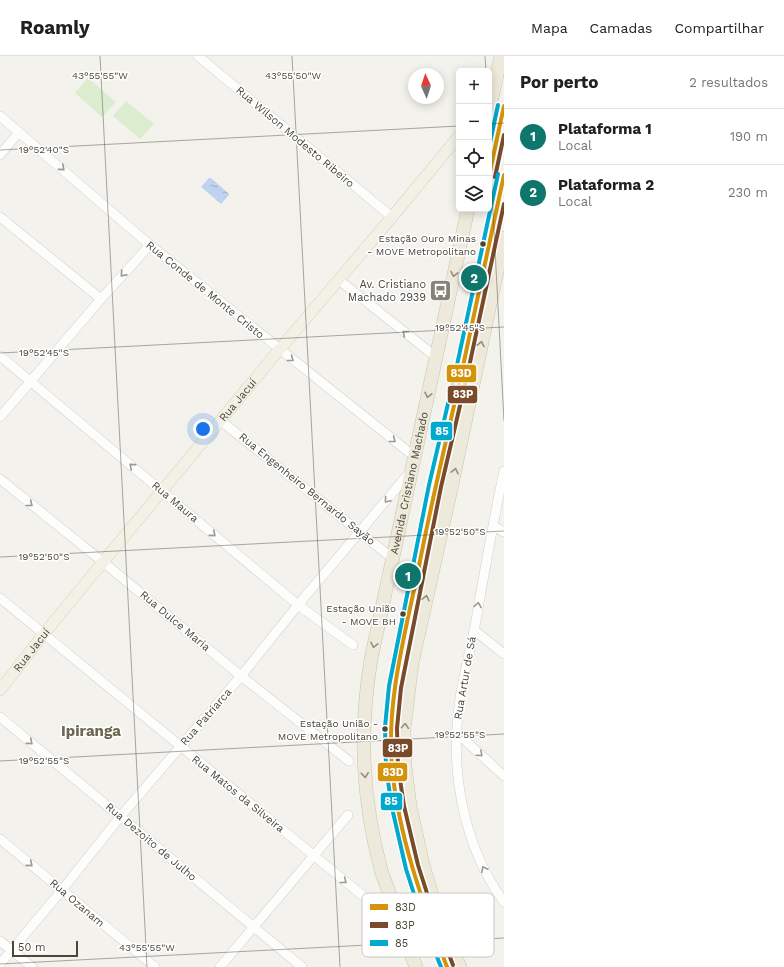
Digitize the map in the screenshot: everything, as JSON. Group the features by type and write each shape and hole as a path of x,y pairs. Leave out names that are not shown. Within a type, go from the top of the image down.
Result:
{"highway":[{"path":"492,91 501,56"},
{"name":"Avenida Cristiano Machado","path":"389,893 381,871 374,841 363,761 363,725 366,689 392,558 467,212"},
{"path":"431,893 423,865 410,806 405,766 404,730 412,663 503,248"},
{"name":"Avenida Cristiano Machado","path":"412,957 416,967"},
{"path":"456,957 460,967"}],"main road":[{"path":"492,128 504,118"},
{"name":"Rua Jacuí","path":"0,690 103,562 456,140"},
{"name":"Rua Jacuí","path":"448,150 456,146"}],"street":[{"name":"Rua Wilson Modesto Ribeiro","path":"198,56 392,217"},
{"name":"Rua Conde de Monte Cristo","path":"0,116 150,245 279,350 415,457"},
{"path":"0,155 20,132"},
{"path":"492,135 504,136"},
{"path":"0,217 101,299"},
{"path":"0,418 101,299 150,245"},
{"path":"339,280 436,357"},
{"name":"Rua Maura","path":"0,356 298,605 353,645"},
{"name":"Rua Engenheiro Bernardo Sayão","path":"221,421 392,558"},
{"name":"Rua Patriarca","path":"0,964 62,890 120,817 241,676 298,605 412,470"},
{"name":"Rua Artur de Sá","path":"504,471 492,526 474,630 463,681 456,732 458,779 465,815 476,852 492,884 504,902"},
{"name":"Rua Dulce Maria","path":"0,479 241,676 350,761"},
{"path":"492,526 504,532"},
{"name":"Rua Matos da Silveira","path":"0,598 43,635 362,896"},
{"path":"474,630 504,654"},
{"name":"Rua Dezoito de Julho","path":"0,717 302,967"},
{"path":"456,732 504,776"},
{"path":"220,967 348,815"},
{"name":"Rua Ozanam","path":"0,839 155,967"},
{"path":"0,941 32,967"}],"green space":[{"path":"88,78 116,102 102,117 75,93"},
{"path":"126,101 154,124 140,139 113,116"}],"water":[{"path":"209,178 211,178 229,195 221,204 201,187"}],"transit line":[{"name":"85","path":"490,140 498,105"},
{"name":"83D","path":"492,162 504,106"},
{"name":"83P","path":"495,177 504,135"},
{"name":"85","path":"414,893 406,869 392,808 386,768 385,727 389,686 429,485 457,365 498,174"},
{"name":"83D","path":"421,893 406,843 395,792 391,742 394,691 429,516 504,175"},
{"name":"83P","path":"427,893 418,865 404,806 398,766 397,728 401,688 441,487 469,367 504,204"},
{"name":"85","path":"437,957 441,967"},
{"name":"83D","path":"443,957 447,967"},
{"name":"83P","path":"450,957 453,965"}],"place":[{"name":"Estação Ouro Minas - MOVE Metropolitano","path":"483,244"},
{"name":"Plataforma 2","path":"474,278"},
{"name":"Av. Cristiano Machado 2939","path":"441,290"},
{"name":"Plataforma 1","path":"408,576"},
{"name":"Estação União - MOVE BH","path":"403,614"},
{"name":"Estação União - MOVE Metropolitano","path":"385,729"}],"district":[{"name":"Ipiranga","path":"91,731"}]}
